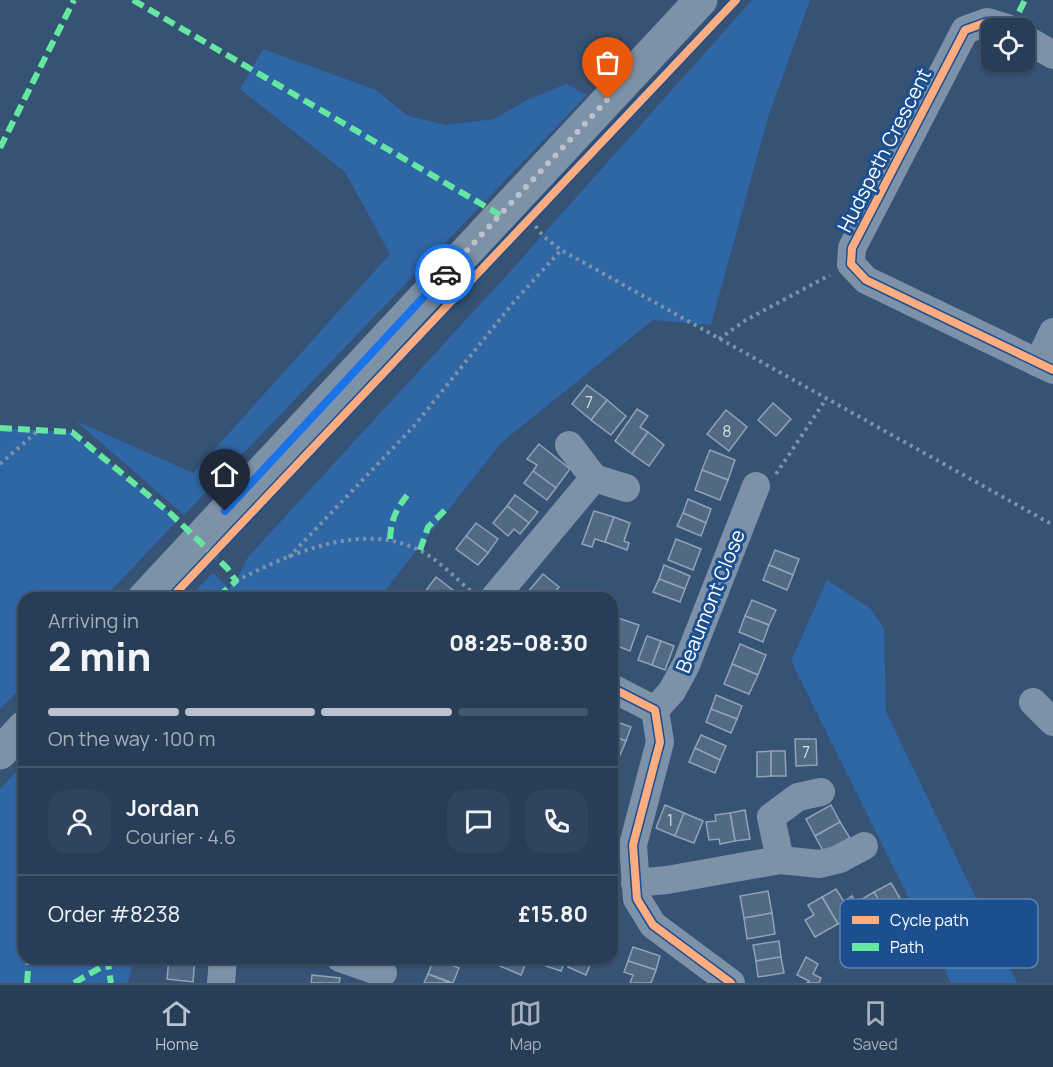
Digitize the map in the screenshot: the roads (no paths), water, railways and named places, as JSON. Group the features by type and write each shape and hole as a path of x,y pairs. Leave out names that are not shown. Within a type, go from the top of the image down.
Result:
{"highway":[{"path":"150,592 701,0"},
{"path":"0,753 18,734"}],"street":[{"name":"Hudspeth Crescent","path":"981,28 965,30 852,248 852,264 866,280 1045,366 1053,332"},
{"path":"1035,45 1053,56"},
{"path":"569,445 594,478 626,488"},
{"path":"499,592 594,478"},
{"name":"Beaumont Close","path":"656,711 672,691 686,665 751,497"},
{"path":"618,690 656,711 660,742 633,845 628,896 696,972 730,983"},
{"path":"1033,702 1053,722"},
{"path":"790,861 771,817 798,797 821,792"},
{"path":"628,896 667,880 790,861 820,864 840,859 864,846"},
{"path":"221,983 223,964"},
{"path":"359,964 385,972"}]}
